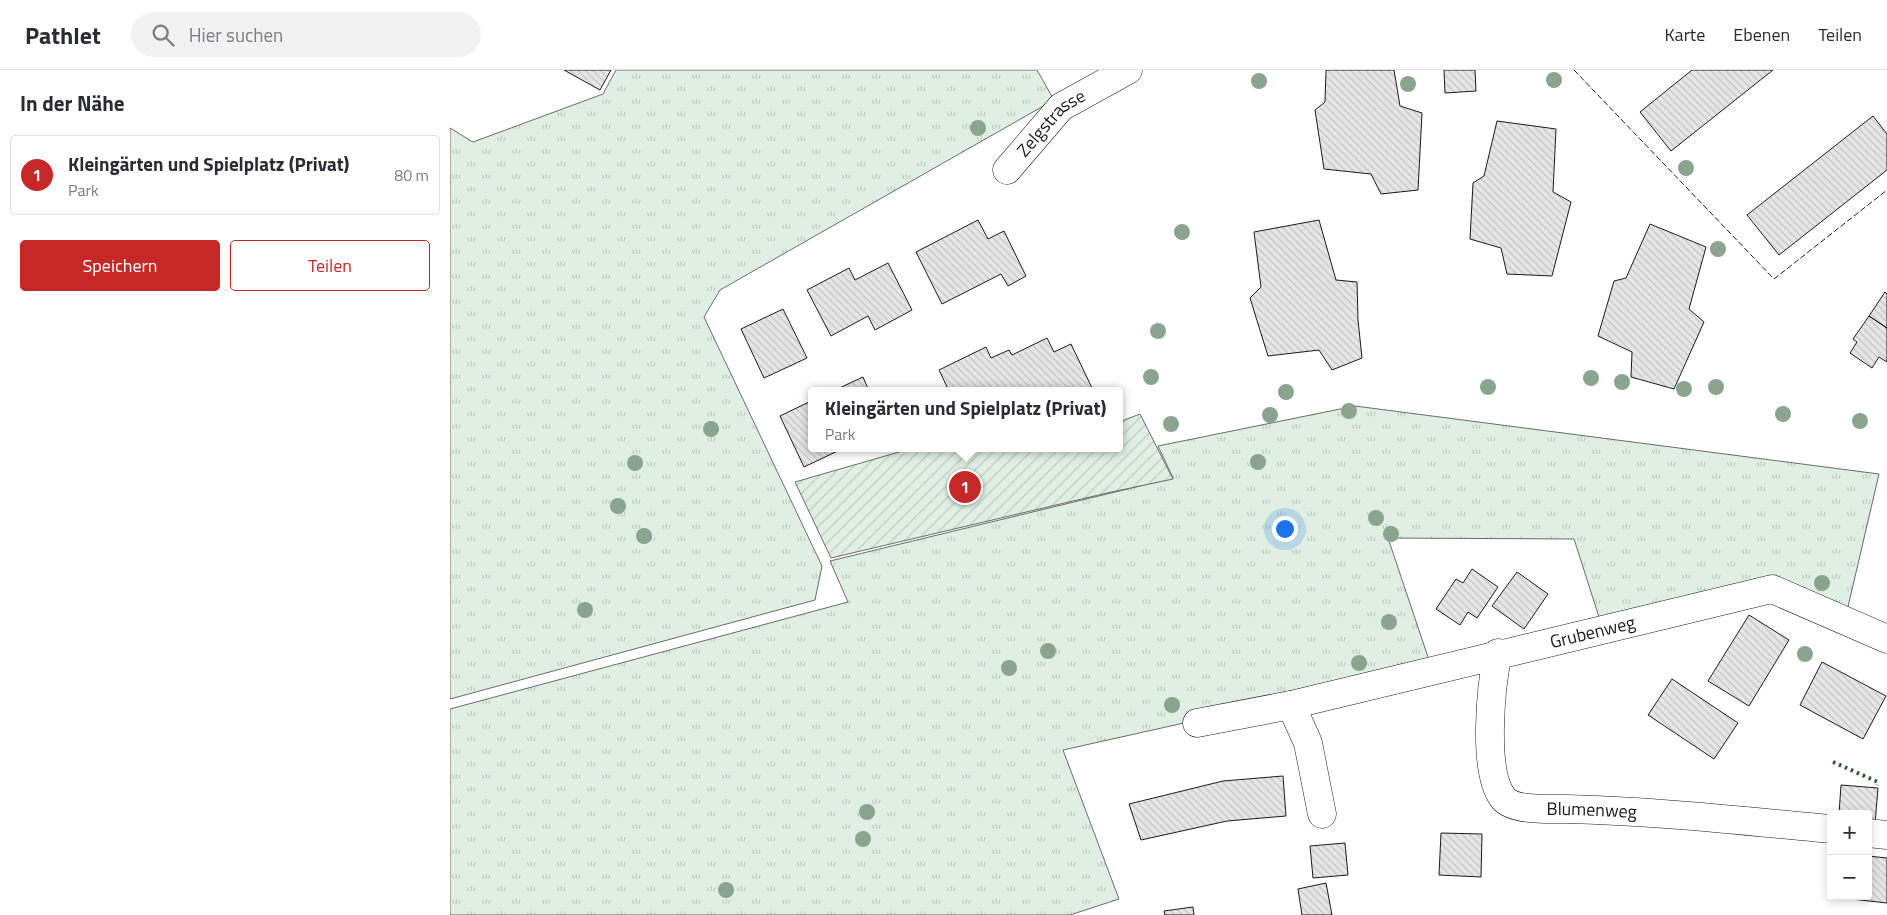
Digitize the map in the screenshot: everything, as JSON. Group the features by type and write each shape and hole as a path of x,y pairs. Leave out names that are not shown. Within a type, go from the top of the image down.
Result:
{"street":[{"name":"Zelgstrasse","path":"1007,170 1061,107 1128,70"},
{"name":"Grubenweg","path":"1197,723 1291,704 1772,589 1887,639"},
{"name":"Blumenweg","path":"1498,653 1492,679 1491,731 1495,782 1504,800 1519,806 1537,808 1595,810 1827,829"},
{"path":"1291,704 1308,744 1322,814"},
{"path":"1872,833 1887,835"}],"green space":[{"path":"616,70 1037,70 1054,100 720,290 704,317 822,566 815,600 450,699 450,128 473,142 603,94"},
{"path":"1355,406 1879,474 1847,611 1770,580 1599,617 1574,539 1388,538 1429,660 1287,700 1063,750 1119,899 1070,915 450,915 450,709 848,602 830,561 1173,478 1158,446"},
{"path":"1140,414 1173,479 831,558 795,482 899,452 1123,452 1123,420"}],"building":[{"path":"564,70 611,70 600,90"},
{"path":"1326,70 1394,70 1400,106 1422,113 1418,190 1381,194 1371,174 1324,169 1315,110 1325,102"},
{"path":"1444,70 1475,70 1476,91 1445,93"},
{"path":"1692,70 1773,70 1671,151 1640,112"},
{"path":"1873,116 1887,134 1887,170 1779,255 1747,215"},
{"path":"1497,121 1556,129 1553,192 1571,202 1552,276 1507,274 1501,248 1470,239 1473,183 1484,176"},
{"path":"978,220 988,239 1004,231 1026,276 1008,286 1001,274 942,304 916,252"},
{"path":"1319,220 1336,280 1357,282 1362,358 1332,370 1319,350 1268,356 1250,298 1261,287 1254,232"},
{"path":"1650,224 1706,247 1689,309 1704,322 1674,389 1631,377 1632,352 1598,336 1614,281 1626,278"},
{"path":"888,263 912,310 875,330 868,316 831,336 807,290 849,268 855,280"},
{"path":"1885,292 1887,294 1887,328 1869,316"},
{"path":"783,309 807,358 764,378 741,329"},
{"path":"1869,316 1887,328 1887,362 1879,357 1872,368 1850,353 1857,342 1853,339"},
{"path":"1047,338 1054,352 1071,344 1092,387 947,387 939,370 986,347 991,358 1009,350 1012,355"},
{"path":"863,377 867,387 842,387"},
{"path":"808,402 808,452 836,452 804,467 780,416"},
{"path":"1472,569 1498,587 1477,618 1468,612 1460,625 1436,609 1456,579 1463,583"},
{"path":"1517,572 1548,594 1524,629 1492,606"},
{"path":"1749,615 1789,640 1749,706 1708,681"},
{"path":"1822,662 1886,696 1863,739 1800,705"},
{"path":"1672,679 1738,723 1714,759 1648,715"},
{"path":"1283,776 1286,816 1227,821 1141,840 1129,804 1223,781"},
{"path":"1841,785 1878,788 1875,824 1872,824 1872,810 1839,810"},
{"path":"1441,833 1482,834 1481,877 1439,875"},
{"path":"1345,843 1348,875 1313,878 1310,846"},
{"path":"1872,856 1887,858 1887,903 1860,900 1872,900"},
{"path":"1326,883 1332,915 1302,915 1298,889"},
{"path":"1193,907 1194,915 1165,915 1164,911"}],"hedge":[{"path":"1833,762 1878,782 1877,785"}],"fence":[{"path":"1574,70 1774,279 1887,190"}],"place":[{"name":"Kleingärten und Spielplatz (Privat)","path":"965,487"}]}
